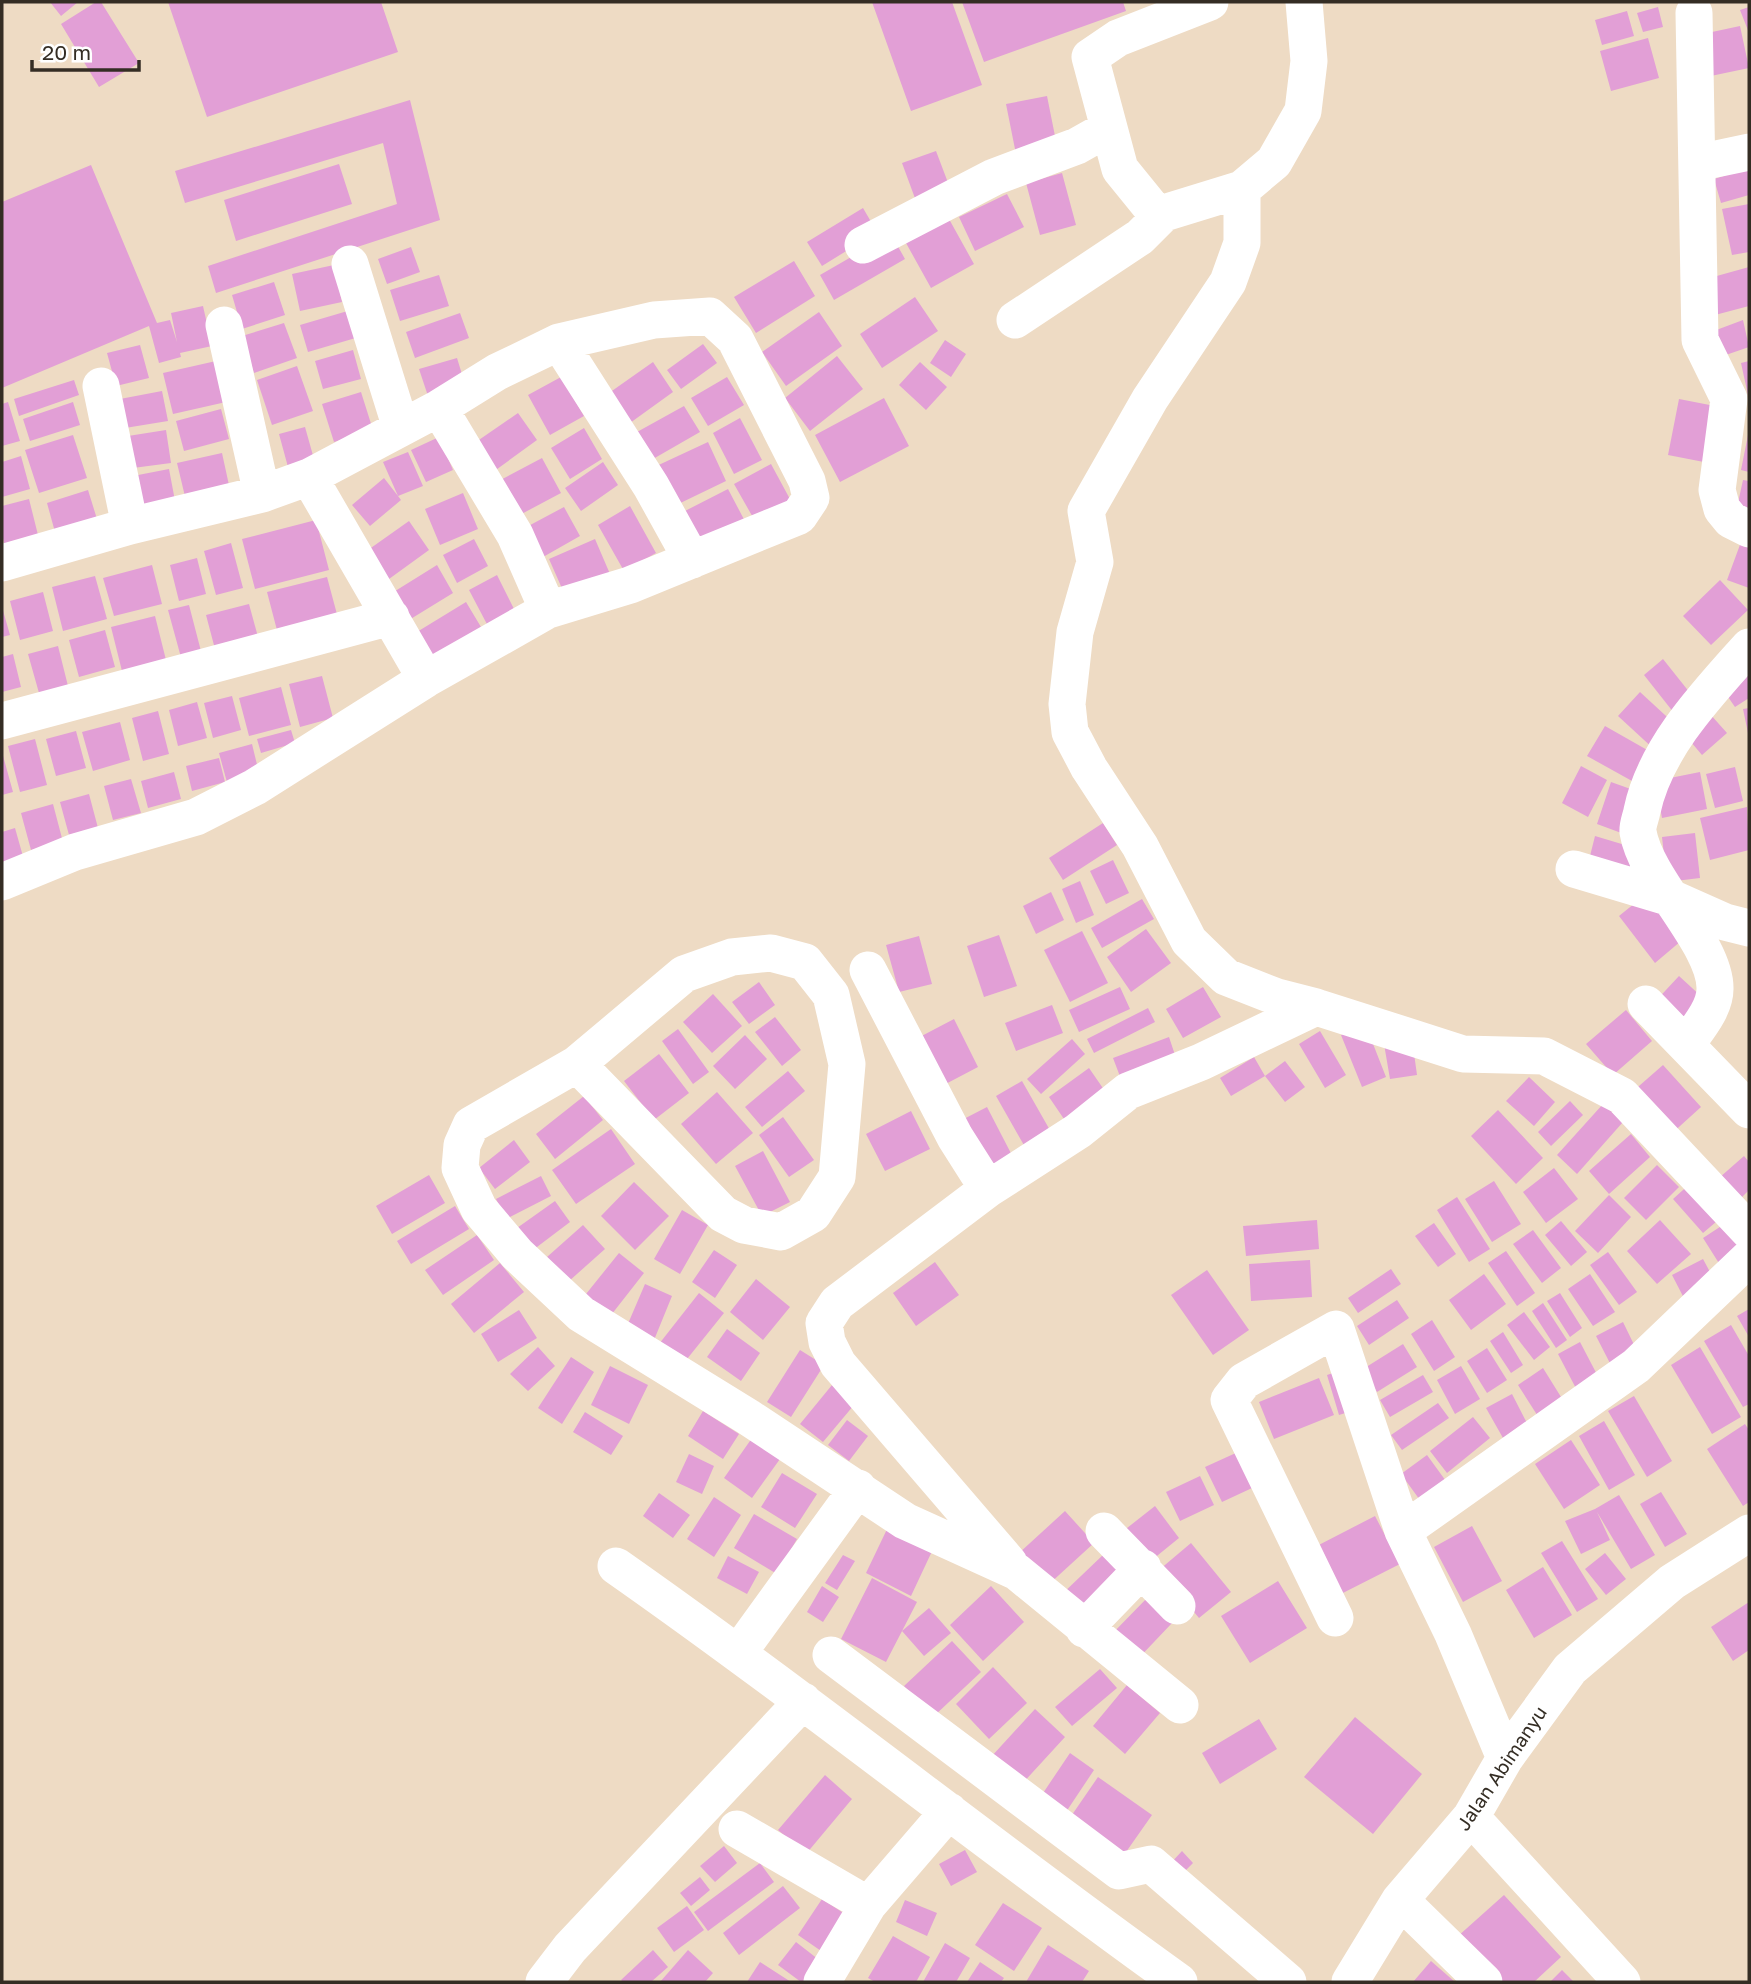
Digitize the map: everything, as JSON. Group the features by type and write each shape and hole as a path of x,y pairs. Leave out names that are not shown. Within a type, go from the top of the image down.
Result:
{"street":[{"path":"1159,217 1120,169 1090,57 1097,49 1118,38 1210,2"},
{"path":"1015,320 1140,237 1159,217 1241,190 1273,162 1303,111 1309,61 1304,2"},
{"path":"1694,13 1700,340 1729,399 1717,490 1722,509 1731,520 1749,529"},
{"path":"863,245 994,177 1077,146 1109,128"},
{"path":"1698,163 1749,152"},
{"path":"1241,190 1242,243 1228,282 1150,399 1086,512 1095,562 1074,632 1068,704 1070,732 1089,768 1140,846 1189,941 1226,977 1277,997 1462,1054 1544,1056 1622,1096 1749,1231"},
{"path":"350,264 401,428"},
{"path":"2,882 75,852 197,817 256,787 426,679 548,610 630,585 799,516 811,498 807,481 735,339 710,316 686,315 559,342 497,372 439,408 309,477 262,494 4,557"},
{"path":"224,325 262,494"},
{"path":"559,342 651,486 692,560"},
{"path":"101,386 130,526"},
{"path":"439,408 515,535 548,610"},
{"path":"309,477 426,679"},
{"path":"2,721 391,617"},
{"path":"1686,1045 1709,1012 1716,990 1712,968 1656,875 1638,831 1646,790 1660,761 1713,687 1749,648"},
{"path":"1574,869 1671,898 1725,922 1749,928"},
{"path":"577,1064 723,1213 744,1226 781,1232 813,1214 837,1177 847,1064 831,995 805,962 771,953 732,957 684,974 577,1064 471,1125 461,1145 460,1168 479,1209 517,1254 581,1314 858,1488 905,1521 1017,1572"},
{"path":"868,970 955,1138 988,1189"},
{"path":"1646,1004 1749,1110"},
{"path":"1180,1705 1017,1572 838,1364 827,1342 824,1323 837,1303 988,1189 1078,1132 1128,1091 1201,1062 1316,1007"},
{"path":"1403,1531 1636,1366 1749,1258"},
{"path":"1335,1618 1229,1400 1244,1381 1336,1329 1403,1531 1453,1634 1505,1758"},
{"path":"739,1652 858,1488"},
{"path":"1104,1531 1177,1606"},
{"name":"Jalan Abimanyu","path":"1350,1982 1400,1900 1471,1817 1505,1758 1570,1669 1672,1582 1749,1533"},
{"path":"616,1566 739,1652 1179,1982"},
{"path":"1084,1629 1143,1569"},
{"path":"831,1655 1119,1871 1151,1864 1289,1982"},
{"path":"544,1982 570,1948 803,1701"},
{"path":"822,1982 868,1905 950,1811"},
{"path":"1471,1817 1622,1982"},
{"path":"737,1829 868,1905"},
{"path":"1400,1900 1484,1982"}],"building":[{"path":"50,2 78,2 61,16"},
{"path":"96,2 101,2 139,63 99,87 61,24"},
{"path":"168,2 381,2 398,52 207,117"},
{"path":"872,2 952,2 982,85 911,111"},
{"path":"962,2 1123,2 1126,11 984,62"},
{"path":"1658,7 1663,27 1643,32 1637,13"},
{"path":"1749,7 1749,33 1740,10"},
{"path":"1627,11 1634,36 1602,45 1595,20"},
{"path":"1740,26 1749,68 1706,77 1698,35"},
{"path":"1648,38 1659,78 1611,91 1600,51"},
{"path":"1047,96 1057,146 1016,154 1006,104"},
{"path":"410,100 440,220 216,293 208,266 397,204 383,143 185,203 175,171"},
{"path":"936,151 950,188 916,201 902,163"},
{"path":"339,164 352,204 236,241 224,200"},
{"path":"91,165 157,323 170,320 177,342 171,313 203,306 212,346 180,353 181,357 159,363 149,326 2,388 2,202"},
{"path":"1749,168 1749,195 1721,203 1714,179"},
{"path":"1062,173 1076,225 1040,235 1026,183"},
{"path":"1007,194 1024,227 975,251 959,217"},
{"path":"1749,204 1749,252 1732,255 1722,209"},
{"path":"863,208 877,232 822,266 807,242"},
{"path":"944,210 974,264 931,288 901,234"},
{"path":"891,234 905,259 834,300 820,275"},
{"path":"411,247 420,272 387,284 378,259"},
{"path":"794,261 815,296 756,333 734,297"},
{"path":"334,265 342,302 300,311 292,274"},
{"path":"1749,267 1749,306 1715,315 1706,279"},
{"path":"439,275 449,306 400,321 390,290"},
{"path":"274,282 285,315 242,329 232,295"},
{"path":"915,297 938,331 882,368 860,334"},
{"path":"351,310 359,337 308,352 300,325"},
{"path":"819,312 842,346 786,386 762,352"},
{"path":"460,313 469,338 415,358 406,332"},
{"path":"1743,320 1749,347 1720,357 1711,332"},
{"path":"284,323 297,358 254,373 242,336"},
{"path":"945,340 966,354 951,377 930,363"},
{"path":"703,344 717,363 681,389 667,370"},
{"path":"140,345 149,378 116,386 107,353"},
{"path":"353,350 361,379 323,389 315,361"},
{"path":"837,356 863,389 810,431 785,398"},
{"path":"457,358 465,384 428,396 419,369"},
{"path":"216,361 226,402 173,414 163,373"},
{"path":"1749,361 1749,395 1748,395 1741,363"},
{"path":"653,362 673,392 630,423 609,393"},
{"path":"920,362 947,387 926,410 899,385"},
{"path":"297,366 313,411 272,425 257,380"},
{"path":"561,377 584,416 550,435 528,395"},
{"path":"727,377 744,405 708,426 691,398"},
{"path":"74,380 79,395 19,416 14,399"},
{"path":"162,391 168,421 125,428 120,399"},
{"path":"361,392 373,430 334,442 322,404"},
{"path":"884,398 909,446 840,482 815,435"},
{"path":"1679,399 1720,407 1709,463 1668,455"},
{"path":"8,402 20,441 2,446 2,404"},
{"path":"73,402 80,425 30,441 23,419"},
{"path":"684,406 700,432 653,459 637,432"},
{"path":"221,409 229,439 184,451 176,421"},
{"path":"518,413 537,440 493,472 473,444"},
{"path":"740,418 762,460 734,474 713,433"},
{"path":"305,427 314,459 288,467 279,434"},
{"path":"584,428 602,459 570,479 551,448"},
{"path":"166,430 171,463 133,468 128,436"},
{"path":"73,435 87,478 39,493 25,450"},
{"path":"1749,435 1749,472 1741,470"},
{"path":"439,437 453,470 426,482 411,450"},
{"path":"708,442 726,481 668,509 650,469"},
{"path":"408,452 423,486 398,496 383,462"},
{"path":"222,453 232,499 188,509 177,463"},
{"path":"21,456 30,489 2,497 2,462"},
{"path":"542,458 561,493 514,518 495,483"},
{"path":"603,462 618,485 581,511 565,488"},
{"path":"771,464 791,501 755,521 734,484"},
{"path":"169,469 176,506 141,514 133,476"},
{"path":"384,478 401,500 370,526 352,505"},
{"path":"1743,480 1749,481 1749,515 1736,512"},
{"path":"728,489 748,527 703,550 683,512"},
{"path":"88,490 97,519 55,532 47,503"},
{"path":"463,493 478,529 440,545 425,509"},
{"path":"29,499 40,543 6,552 2,534 2,506"},
{"path":"630,506 656,553 624,571 598,525"},
{"path":"564,507 580,536 536,561 519,531"},
{"path":"316,520 329,570 255,589 242,539"},
{"path":"409,521 429,550 389,579 368,550"},
{"path":"474,539 488,566 457,583 443,555"},
{"path":"595,539 610,574 564,593 549,559"},
{"path":"1741,542 1749,545 1749,588 1727,580"},
{"path":"231,543 243,588 216,595 204,551"},
{"path":"197,558 206,594 179,601 170,565"},
{"path":"152,565 162,604 114,616 103,578"},
{"path":"437,565 453,593 409,620 392,593"},
{"path":"497,575 516,613 489,628 469,590"},
{"path":"95,576 107,619 63,631 52,587"},
{"path":"327,577 338,618 278,634 267,592"},
{"path":"1720,580 1748,610 1711,645 1683,616"},
{"path":"43,592 53,631 20,640 10,601"},
{"path":"466,602 484,632 431,665 412,635"},
{"path":"249,604 258,637 215,649 206,615"},
{"path":"189,605 202,655 182,661 168,610"},
{"path":"2,607 10,635 2,637"},
{"path":"155,616 166,660 122,671 111,627"},
{"path":"105,630 115,667 79,677 69,640"},
{"path":"58,646 68,686 39,693 28,654"},
{"path":"13,654 21,687 2,692 2,657"},
{"path":"1663,659 1694,698 1674,713 1644,675"},
{"path":"1749,664 1749,698 1735,707 1719,684"},
{"path":"322,676 333,718 300,727 289,684"},
{"path":"281,687 291,725 249,736 239,698"},
{"path":"1640,692 1678,727 1656,751 1618,716"},
{"path":"232,696 241,730 213,738 204,703"},
{"path":"197,702 207,738 178,746 169,710"},
{"path":"1749,708 1749,733 1748,733 1743,709"},
{"path":"158,711 169,754 143,761 132,718"},
{"path":"1710,714 1727,733 1702,755 1685,735"},
{"path":"120,722 130,760 93,771 82,732"},
{"path":"1605,726 1649,751 1632,781 1587,756"},
{"path":"291,730 295,743 261,753 257,739"},
{"path":"76,731 86,768 56,776 46,739"},
{"path":"35,739 47,785 20,792 8,746"},
{"path":"252,744 260,777 228,786 219,753"},
{"path":"2,752 13,792 2,795"},
{"path":"219,758 225,782 192,791 186,766"},
{"path":"1581,766 1607,780 1588,817 1562,803"},
{"path":"1735,767 1743,801 1715,808 1706,774"},
{"path":"174,772 181,799 148,808 141,781"},
{"path":"1700,772 1707,809 1662,818 1655,781"},
{"path":"131,779 141,813 113,820 104,786"},
{"path":"1611,782 1639,792 1624,834 1597,824"},
{"path":"89,794 98,828 69,835 60,802"},
{"path":"53,804 63,842 31,850 21,813"},
{"path":"1747,807 1749,850 1710,860 1700,818"},
{"path":"1103,823 1117,845 1063,880 1049,858"},
{"path":"15,828 24,860 2,866 2,832"},
{"path":"1695,833 1700,878 1667,882 1662,837"},
{"path":"1595,836 1635,848 1628,875 1588,864"},
{"path":"1113,860 1129,893 1106,904 1090,871"},
{"path":"1080,881 1094,915 1076,923 1062,889"},
{"path":"1051,892 1064,920 1036,934 1023,906"},
{"path":"1645,895 1681,941 1655,963 1619,916"},
{"path":"1142,899 1154,919 1102,948 1091,928"},
{"path":"1146,929 1171,963 1131,992 1107,957"},
{"path":"1082,931 1108,983 1070,1002 1044,950"},
{"path":"999,935 1017,986 984,997 967,946"},
{"path":"919,936 932,984 899,992 886,945"},
{"path":"1679,976 1703,998 1677,1027 1652,1005"},
{"path":"759,982 775,1005 749,1024 732,1002"},
{"path":"1120,987 1130,1009 1079,1032 1069,1010"},
{"path":"1203,987 1221,1017 1183,1038 1166,1009"},
{"path":"713,994 742,1026 712,1053 683,1022"},
{"path":"1052,1005 1063,1033 1016,1051 1005,1023"},
{"path":"1148,1008 1155,1022 1094,1053 1087,1039"},
{"path":"1626,1010 1652,1041 1613,1075 1586,1044"},
{"path":"775,1017 801,1050 782,1066 755,1032"},
{"path":"954,1019 978,1067 938,1088 914,1040"},
{"path":"1366,1026 1386,1077 1362,1087 1341,1035"},
{"path":"678,1029 709,1072 693,1084 662,1041"},
{"path":"1320,1031 1346,1075 1325,1088 1299,1044"},
{"path":"745,1035 767,1059 735,1089 713,1066"},
{"path":"1169,1037 1176,1058 1121,1079 1113,1058"},
{"path":"1072,1039 1085,1054 1041,1094 1027,1079"},
{"path":"1412,1039 1417,1075 1390,1079 1384,1044"},
{"path":"659,1054 689,1093 654,1120 624,1081"},
{"path":"1254,1057 1265,1076 1231,1096 1220,1078"},
{"path":"1285,1061 1305,1087 1285,1102 1265,1076"},
{"path":"1663,1065 1701,1107 1669,1136 1631,1093"},
{"path":"1089,1068 1107,1094 1066,1122 1049,1097"},
{"path":"788,1071 805,1091 762,1127 745,1107"},
{"path":"1529,1077 1555,1102 1534,1126 1506,1101"},
{"path":"1022,1081 1051,1132 1025,1147 996,1096"},
{"path":"717,1092 753,1133 716,1164 681,1124"},
{"path":"584,1096 603,1120 555,1159 536,1134"},
{"path":"1570,1101 1583,1115 1551,1146 1538,1132"},
{"path":"1603,1104 1623,1122 1577,1174 1557,1155"},
{"path":"987,1107 1016,1163 984,1179 956,1123"},
{"path":"1498,1110 1543,1158 1516,1184 1471,1136"},
{"path":"911,1111 930,1149 885,1171 866,1134"},
{"path":"783,1117 814,1160 789,1177 759,1135"},
{"path":"611,1129 635,1164 576,1204 552,1170"},
{"path":"1631,1134 1650,1157 1609,1194 1589,1171"},
{"path":"514,1140 530,1162 495,1189 479,1168"},
{"path":"763,1151 790,1202 762,1216 735,1166"},
{"path":"1744,1156 1749,1162 1749,1190 1739,1200 1719,1178"},
{"path":"1657,1165 1679,1187 1646,1220 1624,1198"},
{"path":"1554,1168 1578,1199 1546,1223 1523,1192"},
{"path":"429,1175 445,1203 392,1234 376,1206"},
{"path":"541,1176 551,1196 506,1219 496,1199"},
{"path":"1494,1181 1521,1224 1492,1242 1465,1199"},
{"path":"1693,1181 1723,1216 1703,1233 1673,1199"},
{"path":"634,1182 669,1216 635,1250 601,1216"},
{"path":"1609,1195 1631,1217 1598,1253 1575,1231"},
{"path":"1457,1197 1490,1249 1469,1262 1437,1210"},
{"path":"555,1201 570,1222 533,1250 517,1228"},
{"path":"455,1206 469,1229 411,1264 397,1241"},
{"path":"682,1210 708,1225 680,1274 654,1259"},
{"path":"1317,1220 1319,1249 1246,1256 1243,1226"},
{"path":"1660,1220 1691,1254 1657,1284 1627,1251"},
{"path":"1561,1221 1587,1252 1571,1266 1545,1235"},
{"path":"1729,1221 1749,1250 1722,1268 1703,1238"},
{"path":"1434,1223 1456,1254 1438,1267 1415,1236"},
{"path":"583,1225 605,1249 568,1282 547,1257"},
{"path":"1533,1230 1561,1268 1542,1283 1513,1244"},
{"path":"477,1235 494,1260 443,1295 425,1270"},
{"path":"714,1250 737,1265 715,1298 692,1282"},
{"path":"1506,1251 1535,1293 1517,1306 1488,1263"},
{"path":"1608,1252 1637,1292 1619,1305 1590,1265"},
{"path":"619,1253 644,1273 608,1319 582,1299"},
{"path":"1703,1259 1717,1285 1686,1302 1672,1275"},
{"path":"1310,1260 1312,1297 1251,1301 1249,1264"},
{"path":"935,1262 959,1295 916,1326 893,1293"},
{"path":"500,1263 524,1292 474,1333 451,1304"},
{"path":"1391,1269 1401,1284 1358,1313 1348,1298"},
{"path":"1207,1270 1249,1330 1213,1355 1171,1295"},
{"path":"1484,1274 1506,1304 1471,1330 1449,1300"},
{"path":"1590,1274 1615,1312 1593,1326 1568,1289"},
{"path":"756,1279 790,1307 763,1340 730,1312"},
{"path":"645,1284 672,1296 652,1345 624,1333"},
{"path":"699,1293 724,1313 683,1364 659,1344"},
{"path":"1560,1293 1582,1328 1570,1337 1547,1301"},
{"path":"1397,1300 1409,1318 1369,1345 1357,1326"},
{"path":"1543,1303 1567,1340 1556,1348 1532,1311"},
{"path":"1749,1309 1749,1337 1737,1316"},
{"path":"519,1310 537,1338 498,1362 481,1334"},
{"path":"1524,1312 1550,1347 1534,1360 1507,1325"},
{"path":"1432,1320 1455,1357 1434,1371 1411,1334"},
{"path":"1623,1322 1640,1357 1614,1371 1596,1336"},
{"path":"1731,1325 1749,1356 1749,1404 1743,1407 1704,1341"},
{"path":"727,1329 760,1353 741,1381 707,1357"},
{"path":"1503,1332 1523,1365 1511,1373 1490,1341"},
{"path":"1580,1342 1602,1384 1580,1396 1558,1354"},
{"path":"1403,1344 1417,1367 1377,1392 1363,1369"},
{"path":"538,1347 555,1366 528,1391 510,1374"},
{"path":"1700,1347 1741,1417 1712,1434 1671,1365"},
{"path":"1487,1348 1507,1380 1487,1393 1467,1361"},
{"path":"800,1350 824,1365 791,1417 767,1402"},
{"path":"571,1357 594,1372 562,1424 538,1408"},
{"path":"610,1366 648,1385 629,1424 591,1405"},
{"path":"1461,1366 1480,1399 1455,1414 1437,1380"},
{"path":"1348,1368 1361,1408 1339,1415 1327,1375"},
{"path":"1543,1368 1566,1405 1541,1421 1518,1385"},
{"path":"1423,1375 1433,1392 1390,1417 1380,1400"},
{"path":"1319,1378 1334,1415 1274,1439 1259,1402"},
{"path":"832,1385 854,1405 823,1442 800,1424"},
{"path":"1512,1394 1528,1425 1503,1438 1486,1408"},
{"path":"1634,1396 1672,1461 1647,1477 1608,1411"},
{"path":"1438,1403 1449,1418 1402,1450 1391,1435"},
{"path":"703,1411 739,1434 723,1459 688,1436"},
{"path":"585,1412 623,1436 611,1455 573,1432"},
{"path":"1473,1417 1490,1438 1447,1473 1430,1451"},
{"path":"847,1420 868,1436 849,1461 828,1445"},
{"path":"1604,1421 1635,1475 1609,1490 1579,1436"},
{"path":"1745,1424 1749,1430 1749,1502 1743,1506 1707,1449"},
{"path":"752,1438 780,1459 752,1498 724,1478"},
{"path":"1571,1440 1600,1485 1564,1509 1535,1464"},
{"path":"1249,1447 1265,1482 1222,1502 1205,1467"},
{"path":"689,1454 714,1466 702,1494 676,1482"},
{"path":"1427,1455 1451,1488 1425,1507 1401,1474"},
{"path":"782,1473 817,1494 795,1528 761,1507"},
{"path":"1200,1476 1214,1505 1180,1521 1166,1492"},
{"path":"1661,1492 1687,1534 1665,1547 1640,1504"},
{"path":"659,1493 690,1515 673,1538 643,1516"},
{"path":"1619,1495 1655,1555 1631,1569 1597,1512 1610,1540 1581,1554 1565,1521 1595,1509"},
{"path":"714,1497 741,1515 714,1557 687,1539"},
{"path":"1155,1506 1179,1538 1147,1564 1122,1532"},
{"path":"1065,1511 1094,1543 1047,1586 1018,1554"},
{"path":"754,1514 797,1539 777,1574 734,1548"},
{"path":"1375,1516 1400,1564 1335,1597 1311,1549"},
{"path":"889,1525 934,1547 911,1596 866,1573"},
{"path":"1472,1526 1502,1581 1463,1602 1434,1547"},
{"path":"1562,1541 1598,1599 1577,1612 1541,1553"},
{"path":"1191,1543 1231,1592 1199,1618 1159,1570"},
{"path":"1605,1553 1626,1579 1606,1595 1585,1569"},
{"path":"1104,1554 1124,1576 1080,1617 1060,1596"},
{"path":"843,1555 855,1561 837,1590 825,1583"},
{"path":"728,1556 759,1572 747,1594 717,1578"},
{"path":"1543,1567 1572,1615 1534,1638 1506,1590"},
{"path":"872,1578 917,1602 886,1662 841,1639"},
{"path":"1278,1581 1307,1628 1250,1663 1221,1616"},
{"path":"822,1586 839,1597 823,1622 807,1612"},
{"path":"991,1586 1024,1622 983,1661 950,1625"},
{"path":"1148,1597 1173,1622 1135,1662 1109,1637"},
{"path":"1749,1602 1749,1650 1733,1661 1711,1627"},
{"path":"929,1608 951,1633 924,1656 902,1631"},
{"path":"952,1641 981,1672 933,1717 904,1686"},
{"path":"993,1667 1027,1703 989,1739 956,1704"},
{"path":"1100,1669 1117,1688 1072,1726 1055,1707"},
{"path":"1127,1685 1160,1713 1125,1754 1093,1726"},
{"path":"1035,1709 1065,1737 1021,1785 991,1757"},
{"path":"1355,1717 1422,1774 1373,1834 1304,1777"},
{"path":"1259,1719 1277,1749 1220,1784 1202,1753"},
{"path":"1070,1753 1094,1770 1060,1821 1035,1805"},
{"path":"825,1775 852,1799 806,1854 778,1830"},
{"path":"1098,1777 1152,1815 1119,1862 1065,1825"},
{"path":"724,1846 737,1863 715,1882 700,1866"},
{"path":"965,1850 977,1872 951,1886 939,1864"},
{"path":"1182,1851 1193,1863 1180,1876 1169,1865"},
{"path":"760,1863 774,1882 708,1931 694,1912"},
{"path":"700,1877 710,1890 691,1906 680,1893"},
{"path":"783,1886 800,1908 739,1955 723,1933"},
{"path":"1504,1895 1561,1957 1534,1982 1499,1982 1457,1937"},
{"path":"822,1899 848,1916 824,1953 798,1935"},
{"path":"905,1900 937,1913 927,1936 896,1922"},
{"path":"1003,1903 1042,1928 1014,1971 975,1945"},
{"path":"687,1906 704,1930 674,1952 657,1928"},
{"path":"893,1936 930,1957 916,1982 875,1982 868,1978"},
{"path":"796,1942 823,1963 808,1982 801,1982 778,1965"},
{"path":"945,1943 970,1958 956,1982 923,1982"},
{"path":"1048,1945 1089,1971 1082,1982 1026,1982"},
{"path":"653,1950 668,1967 651,1982 621,1980"},
{"path":"688,1950 713,1973 705,1982 660,1982"},
{"path":"1431,1961 1455,1982 1413,1982"},
{"path":"760,1962 791,1982 747,1982"},
{"path":"980,1962 1004,1978 1001,1982 967,1982"},
{"path":"1562,1970 1574,1982 1550,1982"}]}
